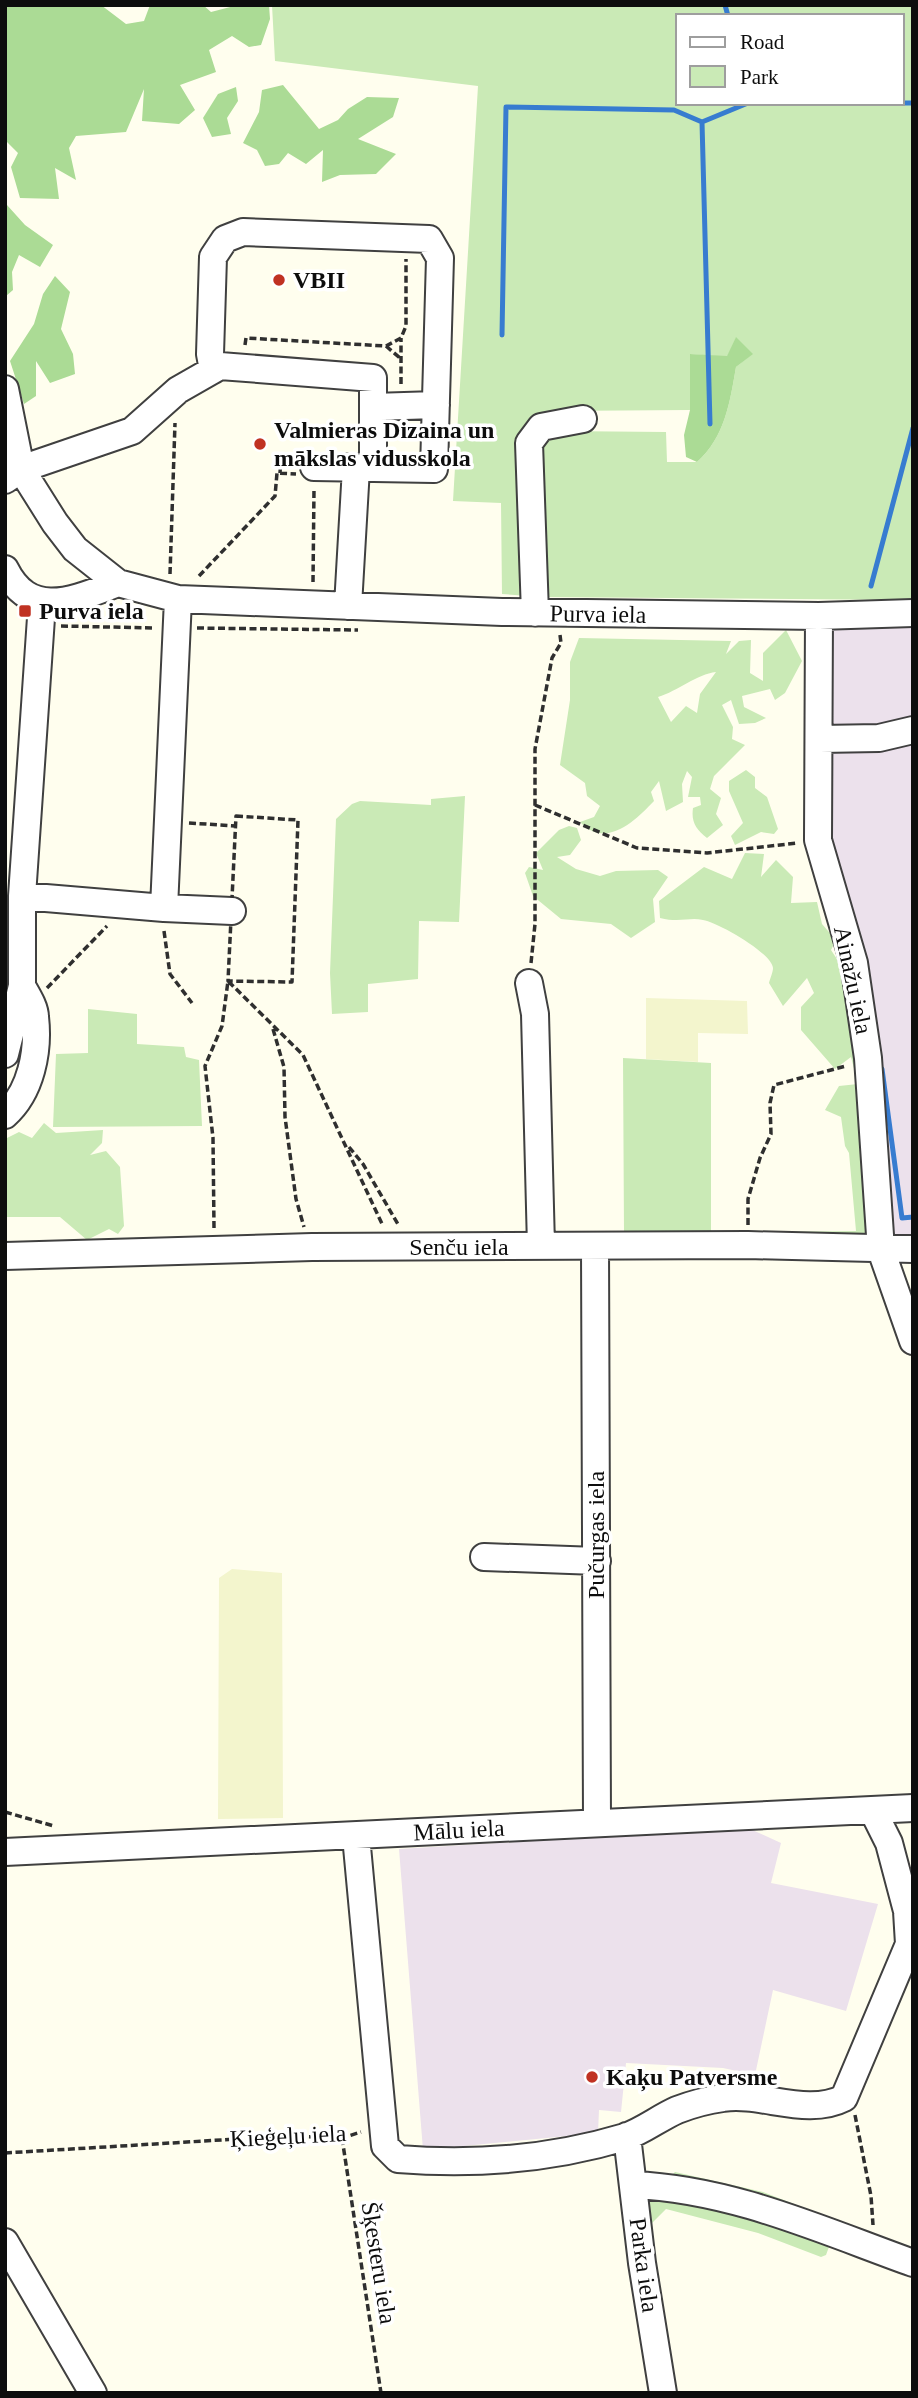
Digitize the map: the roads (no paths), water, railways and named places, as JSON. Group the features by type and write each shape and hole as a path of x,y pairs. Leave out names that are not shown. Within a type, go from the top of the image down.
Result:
{"street":[{"path":"213,370 210,354 213,257 225,239 243,232 429,239 440,258 434,470 375,468 314,471"},
{"path":"13,475 132,431 178,390 220,366 373,378 375,468 348,606"},
{"name":"Purva iela","path":"5,389 13,475 75,550 118,583 348,606 535,613 819,616 913,613"},
{"path":"373,407 436,405"},
{"path":"535,613 529,443 541,427 583,419"},
{"path":"7,576 14,588 47,615"},
{"path":"47,615 74,599 118,583"},
{"path":"164,908 174,587"},
{"path":"5,1115 15,1107 28,1084 36,1015 27,995 22,896 47,615"},
{"name":"Ainažu iela","path":"819,616 817,840 854,963 868,1058 881,1250 913,1341"},
{"path":"820,738 878,738 913,730"},
{"path":"22,896 125,907 232,911"},
{"path":"529,983 535,1014 541,1246"},
{"path":"5,1054 27,995"},
{"name":"Senču iela","path":"5,1256 312,1247 748,1245 913,1249"},
{"name":"Pučurgas iela","path":"594,1246 597,1823"},
{"path":"484,1557 597,1561"},
{"name":"Mālu iela","path":"5,1852 913,1808"},
{"path":"356,1836 385,2146 398,2159 478,2161 539,2156 627,2136 678,2110 725,2097 833,2103 844,2098 911,1942 908,1911 889,1843 873,1811"},
{"name":"Parka iela","path":"627,2136 642,2263 663,2393"},
{"path":"633,2185 666,2187 718,2196 774,2212 913,2263"},
{"path":"5,2242 46,2306 93,2393"}],"waterway":[{"path":"725,5 727,14"},
{"path":"904,103 913,103"},
{"path":"502,335 506,107 674,110 702,122 743,105"},
{"path":"702,122 710,424"},
{"path":"871,586 913,428"},
{"path":"882,1069 902,1218 913,1217"}],"place":[{"name":"VBII","path":"279,280"},
{"name":"Valmieras Dizaina un mākslas vidusskola","path":"260,444"},
{"name":"Purva iela","path":"25,611"},
{"name":"Kaķu Patversme","path":"592,2077"}]}
